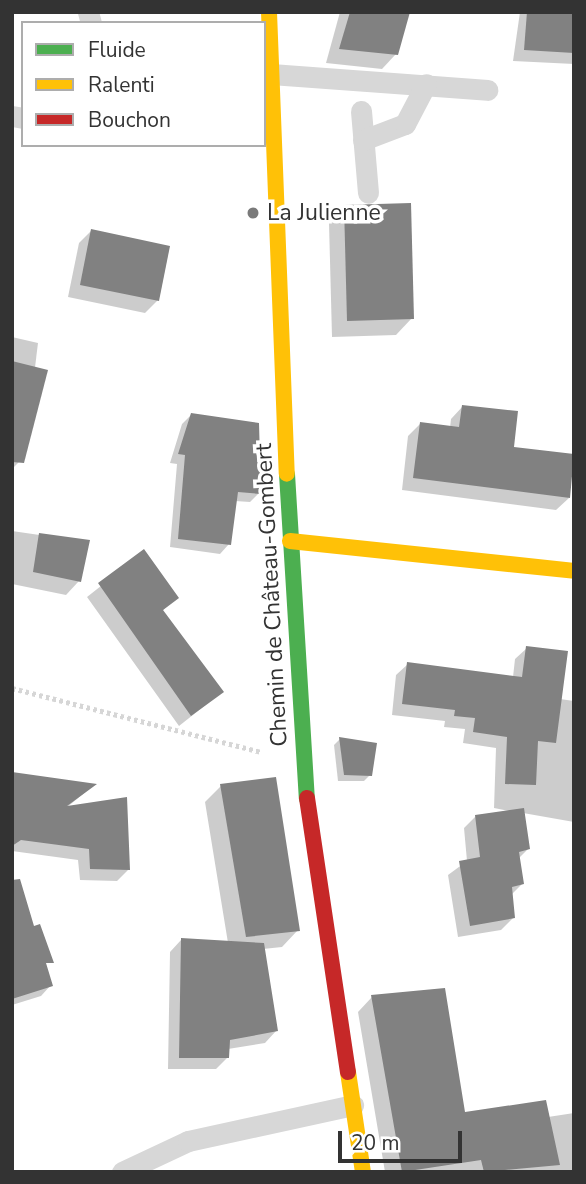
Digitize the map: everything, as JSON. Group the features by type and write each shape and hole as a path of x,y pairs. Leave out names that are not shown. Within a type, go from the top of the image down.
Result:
{"street":[{"name":"Chemin de Château-Gombert","path":"269,12 269,109 290,541 304,763 363,1172"},
{"path":"290,541 574,570"}],"lane":[{"path":"271,74 487,90"},
{"path":"363,140 404,124 426,84"},
{"path":"361,111 368,193"},
{"path":"122,1172 188,1141 353,1105"}],"path":[{"path":"12,688 304,763"}],"building":[{"path":"350,12 410,12 398,55 339,49"},
{"path":"527,12 574,12 574,53 524,50"},
{"path":"411,203 414,319 347,321 344,205"},
{"path":"91,229 170,246 159,301 80,285"},
{"path":"12,361 48,370 24,463 12,462"},
{"path":"462,405 518,411 514,447 574,454 570,498 413,478 420,422 459,427"},
{"path":"191,413 259,423 261,494 238,492 231,545 178,539 185,455 178,454"},
{"path":"39,533 90,540 81,582 33,572"},
{"path":"144,549 179,598 163,610 224,692 191,716 98,583"},
{"path":"526,646 568,651 556,743 538,741 536,785 505,784 507,737 473,732 475,718 454,716 455,710 402,704 407,662 522,677"},
{"path":"339,737 377,743 372,776 344,775"},
{"path":"12,772 97,784 67,806 127,797 130,870 90,869 89,849 21,840 12,846"},
{"path":"276,777 300,931 246,937 220,784"},
{"path":"524,808 530,849 519,852 524,884 512,887 515,918 470,926 459,861 480,857 475,815"},
{"path":"20,879 34,926 40,924 54,963 46,963 53,986 12,999 12,880"},
{"path":"181,938 264,943 278,1031 230,1040 229,1058 179,1058"},
{"path":"445,988 465,1112 546,1100 560,1165 484,1172 481,1160 402,1172 371,995"}],"traffic: fast":[{"path":"287,474 307,798"}],"traffic: slow":[{"path":"269,12 287,474"},
{"path":"290,541 574,571"},
{"path":"348,1072 363,1172"}],"traffic: jam":[{"path":"307,798 348,1072"}],"place":[{"name":"La Julienne","path":"253,213"}]}
